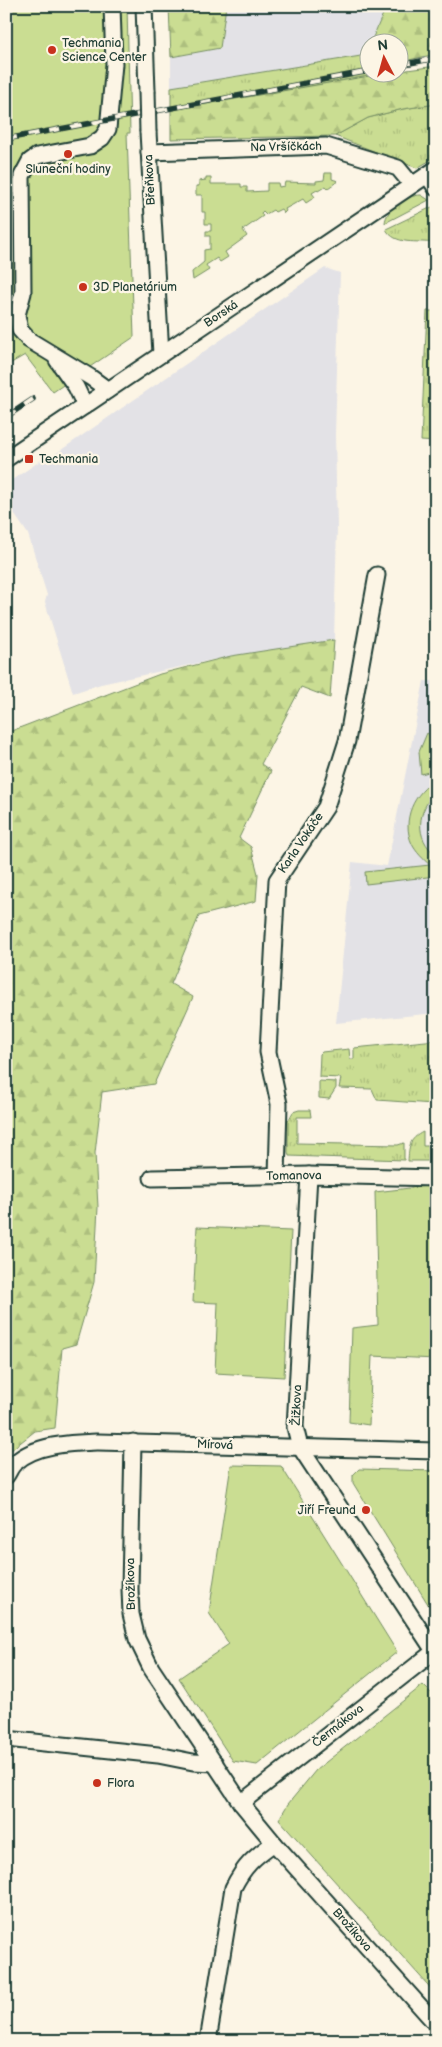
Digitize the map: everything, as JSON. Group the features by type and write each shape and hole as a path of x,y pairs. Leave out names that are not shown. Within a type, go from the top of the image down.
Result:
{"street":[{"path":"108,390 29,340 12,323 17,315 23,293 22,176 30,161 37,156 90,146 98,142 108,130 114,64 112,6"},
{"name":"Břeňkova","path":"144,6 148,132 161,354"},
{"name":"Na Vršíčkách","path":"149,152 326,146 398,168 412,185"},
{"path":"431,172 436,188"},
{"name":"Borská","path":"6,459 431,172"},
{"path":"52,355 72,381 85,406"},
{"name":"Karla Vokáče","path":"277,1176 279,1104 268,1052 277,880 326,807 344,751 377,575"},
{"name":"Tomanova","path":"152,1178 309,1175 436,1178"},
{"name":"Žižkova","path":"309,1175 295,1426 300,1447 435,1652"},
{"name":"Mírová","path":"6,1476 15,1463 37,1450 66,1443 132,1442 436,1451"},
{"name":"Brožíkova","path":"132,1442 131,1614 137,1639 151,1668 240,1802 274,1843 436,2024"},
{"name":"Čermákova","path":"240,1802 435,1652"},
{"path":"6,1739 158,1755 215,1764"},
{"path":"208,2041 233,1888 241,1872 253,1858 274,1843"}],"shaded area":[{"path":"226,6 341,6 383,14 375,32 360,32 360,56 171,87 171,57 220,48"},
{"path":"325,268 340,273 335,434 337,528 334,640 231,656 101,684 73,693 45,602 47,595 28,534 6,502 6,484 46,457 48,459"},
{"path":"424,681 436,681 436,1013 336,1023 352,862 387,866"}],"green space":[{"name":"Techmania Science Center","path":"6,6 127,6 130,133 127,133 134,337 53,392 25,355 6,366"},
{"path":"169,6 226,6 220,48 171,57"},
{"path":"341,6 408,6 436,13 436,54 410,60 410,32 375,32 383,14"},
{"path":"360,56 360,78 171,110 171,87"},
{"path":"436,66 436,104 403,109 368,118 335,136 171,139 171,110 360,78 360,82 410,82 410,70"},
{"path":"436,104 436,157 417,168 335,136 368,118 403,109"},
{"path":"325,173 332,173 332,179 338,181 328,188 326,186 317,190 312,193 315,197 306,203 303,199 285,209 284,213 281,209 275,212 273,210 266,214 263,211 261,213 263,216 243,230 247,236 225,252 228,257 220,262 217,258 206,265 209,270 193,280 192,272 204,262 204,250 210,249 210,236 206,236 206,231 211,231 211,224 205,224 205,212 202,212 202,195 196,195 196,186 199,186 199,181 211,178 211,184 241,184 241,187 247,187 247,192 267,191 267,183 278,183 279,187 284,186 285,182 316,183 316,181 324,180"},
{"path":"421,195 429,200 385,223 389,212 398,203 410,197"},
{"path":"432,207 436,209 436,232 433,232 434,243 401,240 395,238 386,229"},
{"path":"427,311 436,311 436,442 421,441"},
{"path":"334,640 330,698 301,687 261,764 271,771 239,838 251,847 258,874 256,901 199,916 171,984 193,997 154,1084 102,1092 95,1153 98,1207 94,1282 76,1344 62,1348 55,1428 35,1431 6,1454 6,733 160,674 231,656"},
{"path":"427,733 436,739 436,770 421,774 419,752"},
{"path":"436,780 436,792 425,807 422,815 421,832 424,841 436,855 436,876 366,884 365,872 430,865 412,844 408,826 409,816 416,799 428,785"},
{"path":"436,1040 436,1100 433,1104 377,1100 372,1089 339,1088 341,1078 319,1077 320,1054 322,1052 349,1049 350,1059 354,1059 354,1048"},
{"path":"319,1081 336,1082 336,1088 329,1099 319,1098"},
{"path":"310,1110 311,1117 297,1117 297,1143 398,1145 404,1143 404,1160 289,1156 288,1121 293,1112"},
{"path":"423,1132 423,1146 436,1146 436,1161 408,1161 412,1140"},
{"path":"436,1185 432,1304 436,1304 436,1359 372,1356 369,1425 349,1422 352,1328 378,1325 375,1192"},
{"path":"197,1227 291,1231 284,1377 215,1373 218,1303 193,1302"},
{"path":"231,1465 281,1466 397,1652 257,1765 233,1761 179,1678 229,1644 209,1613"},
{"path":"359,1469 436,1471 436,1610 431,1609 353,1483 353,1475"},
{"path":"423,1685 436,1698 436,1994 279,1819 288,1804 316,1770"}],"railway":[{"path":"410,63 436,58"},
{"path":"6,139 360,73"},
{"path":"6,417 33,399"}],"place":[{"name":"Techmania Science Center","path":"52,50"},
{"name":"Sluneční hodiny","path":"68,154"},
{"name":"3D Planetárium","path":"83,287"},
{"name":"Techmania","path":"29,459"},
{"name":"Jiří Freund","path":"366,1510"},
{"name":"Flora","path":"97,1783"}]}
